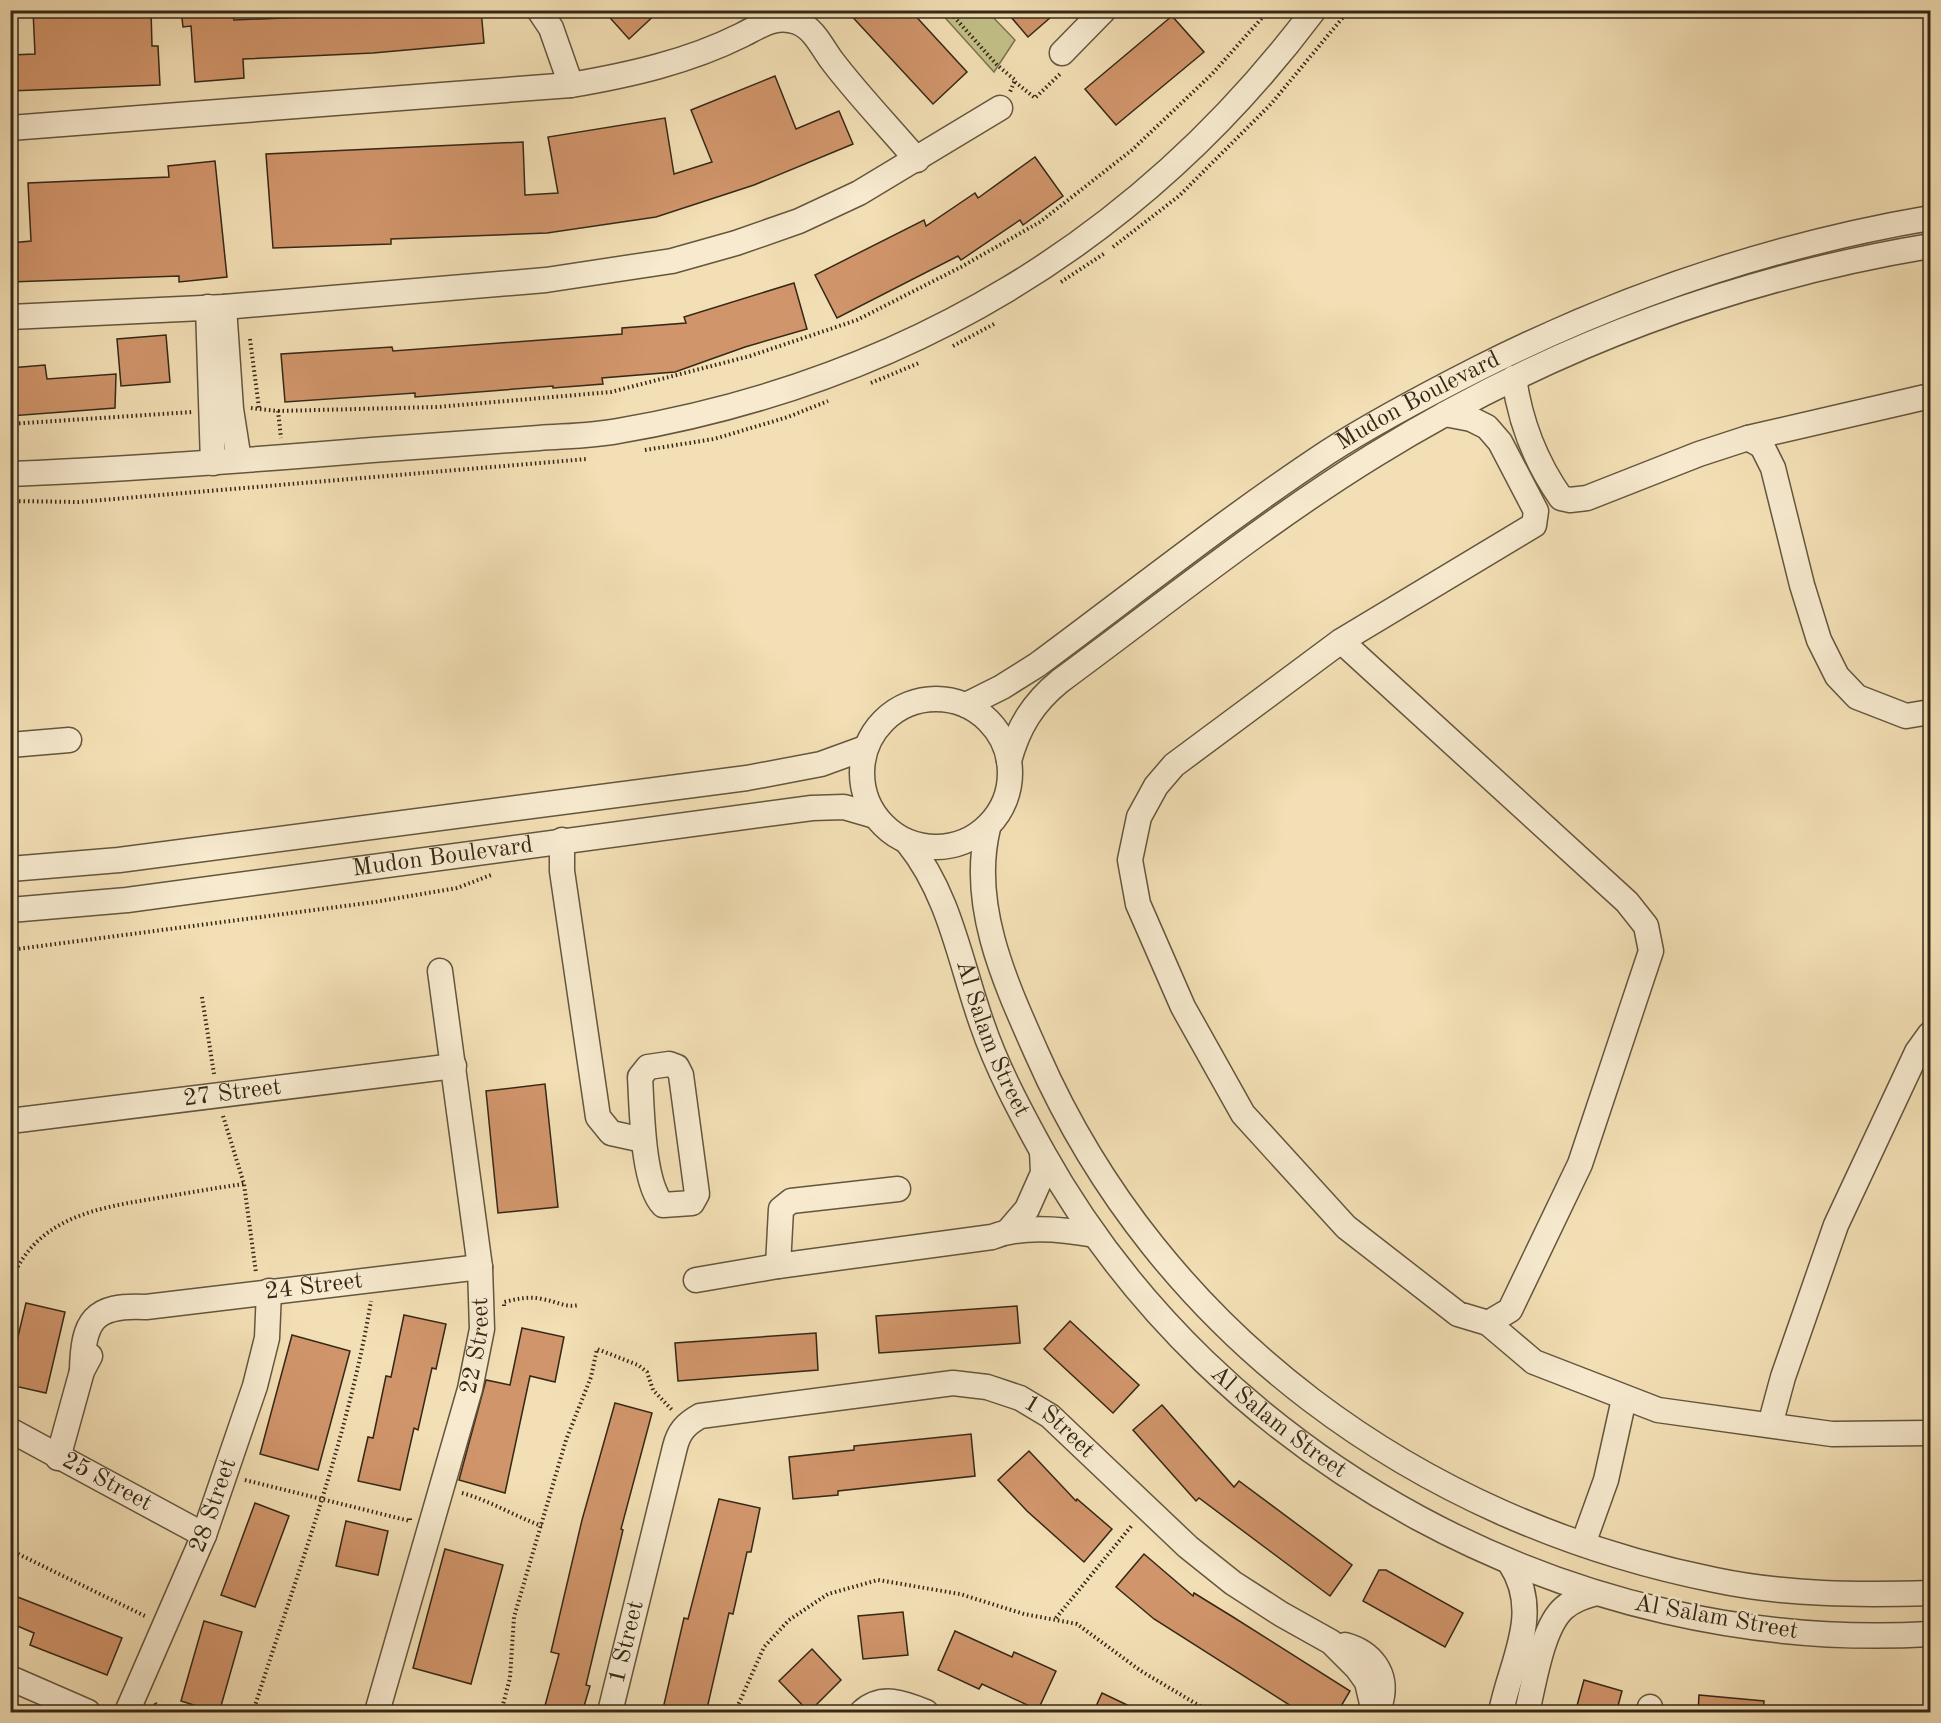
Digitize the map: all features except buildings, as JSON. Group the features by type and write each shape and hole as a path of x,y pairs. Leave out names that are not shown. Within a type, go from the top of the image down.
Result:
{"street":[{"path":"539,10 550,28 571,85"},
{"path":"1062,53 1104,10"},
{"path":"10,474 213,463 615,432 720,410 802,384 888,352 970,313 1048,266 1122,212 1191,152 1254,86 1314,10"},
{"path":"10,129 571,85 658,67 741,35 770,20 784,19 798,22 810,29 833,62 917,159"},
{"path":"10,317 226,307 546,280 672,261 736,243 799,221 859,193 1000,108"},
{"name":"Mudon Boulevard","path":"966,705 1002,687 1037,665 1329,451 1455,380 1538,338 1623,302 1710,271 1799,245 1930,218"},
{"name":"Mudon Boulevard","path":"1009,761 1022,724 1045,693 1060,681 1323,489 1445,414 1514,378 1601,338 1729,293 1857,260 1930,246"},
{"path":"226,307 231,409 239,460"},
{"path":"213,463 226,307"},
{"path":"1514,378 1518,410 1531,444 1549,481 1561,498 1566,500 1587,498 1699,454 1748,438 1930,396"},
{"path":"1445,414 1471,419 1487,427 1500,442 1536,510 1534,525 1341,640 1174,765 1156,786 1139,817 1130,860 1138,904 1183,1007 1243,1114 1346,1227 1458,1314 1488,1323 1534,1362 1624,1399 1658,1410 1832,1434 1930,1433"},
{"path":"1748,438 1762,446 1773,468 1802,585 1819,640 1837,675 1857,697 1906,716 1930,712"},
{"path":"1341,640 1627,902 1646,926 1651,951 1580,1164 1510,1310 1488,1323"},
{"path":"942,699 966,705 986,719 996,731 1009,761 1009,785 1002,808 988,828 964,843 936,848 908,843 889,832 875,816 864,795 861,771 865,748 877,726 895,710 918,700 942,699"},
{"path":"10,745 69,740"},
{"name":"Mudon Boulevard","path":"10,869 130,858 747,778 821,765 865,748"},
{"name":"Mudon Boulevard","path":"10,910 127,900 828,806 852,809 875,816"},
{"name":"Al Salam Street","path":"988,828 982,852 980,877 984,902 993,938 1017,1009 1047,1077 1082,1142 1123,1204 1168,1263 1218,1318 1272,1369 1325,1412 1380,1450 1439,1484 1492,1510 1583,1544 1639,1563 1718,1581 1797,1591 1874,1594 1930,1593"},
{"path":"562,840 562,871 598,1117 611,1133 643,1140"},
{"name":"Al Salam Street","path":"908,843 925,864 938,887 983,1029 1011,1091 1042,1151 1095,1235 1150,1305 1190,1346 1242,1396 1299,1443 1359,1484 1422,1520 1510,1563 1593,1594 1666,1613 1740,1627 1815,1635 1930,1634"},
{"name":"22 Street","path":"377,1713 478,1359 482,1318 480,1267 440,971"},
{"path":"1770,1425 1783,1377 1836,1225 1917,1052 1930,1034"},
{"path":"669,1064 677,1067 681,1076 697,1194 692,1203 663,1205 657,1198 643,1140 640,1077 648,1067 669,1064"},
{"name":"27 Street","path":"10,1121 454,1066"},
{"path":"1009,1230 1027,1209 1044,1173 1042,1151"},
{"path":"778,1266 781,1209 791,1201 898,1189"},
{"path":"696,1280 778,1266 992,1237 1009,1230 1068,1231 1095,1235"},
{"name":"24 Street","path":"58,1458 82,1371 106,1330 116,1321 146,1307 480,1267"},
{"name":"28 Street","path":"127,1713 204,1534 262,1362 267,1338 264,1292"},
{"name":"1 Street","path":"610,1713 679,1434 688,1423 700,1416 724,1415 941,1385 987,1387 1020,1398 1050,1416 1188,1547 1233,1583 1281,1614 1331,1642 1363,1651 1375,1662 1382,1675 1384,1690 1376,1713"},
{"path":"1583,1544 1606,1480 1624,1399"},
{"name":"1 Street","path":"672,1467 690,1440 724,1415"},
{"name":"25 Street","path":"10,1430 58,1458 204,1534"},
{"path":"1501,1713 1526,1613 1525,1595 1520,1578 1510,1563"},
{"path":"1527,1713 1552,1623 1563,1609 1577,1599 1593,1594"},
{"path":"10,1678 88,1713"},
{"path":"862,1713 877,1703 891,1700 906,1703 926,1713"}],"path":[{"path":"948,10 1016,82 1035,98 1062,73 1062,53"},
{"path":"278,411 437,407 611,392 750,356 857,320 962,267 1040,222 1131,150 1212,74 1269,10"},
{"path":"1059,284 1088,266 1179,196 1271,104 1349,10"},
{"path":"1000,108 1016,82"},
{"path":"226,307 259,408"},
{"path":"951,347 1001,320"},
{"path":"866,386 920,363"},
{"path":"637,451 714,439 788,417 833,399"},
{"path":"10,424 191,412"},
{"path":"10,501 78,502 593,458"},
{"path":"10,950 387,900 457,888 494,873"},
{"path":"202,997 217,1095 244,1184 264,1292"},
{"path":"10,1283 17,1267 41,1238 57,1226 87,1211 244,1184"},
{"path":"253,1713 320,1498 364,1342 374,1279"},
{"path":"504,1313 504,1302 525,1298 543,1299 571,1306 579,1305"},
{"path":"501,1713 510,1678 514,1617 566,1440 591,1377 597,1349 638,1365 647,1372 653,1390 663,1403 688,1423"},
{"path":"218,1493 238,1499 245,1479 410,1521 414,1507 435,1513"},
{"path":"442,1488 482,1499 517,1517 542,1526"},
{"path":"1056,1618 1146,1508"},
{"path":"10,1550 148,1618 143,1634 158,1641"},
{"path":"735,1713 764,1647 789,1620 828,1594 878,1580 960,1594 1024,1614 1056,1618 1085,1629 1141,1671 1210,1713"}],"shaded area":[{"path":"939,11 987,11 1015,40 994,72"}]}
